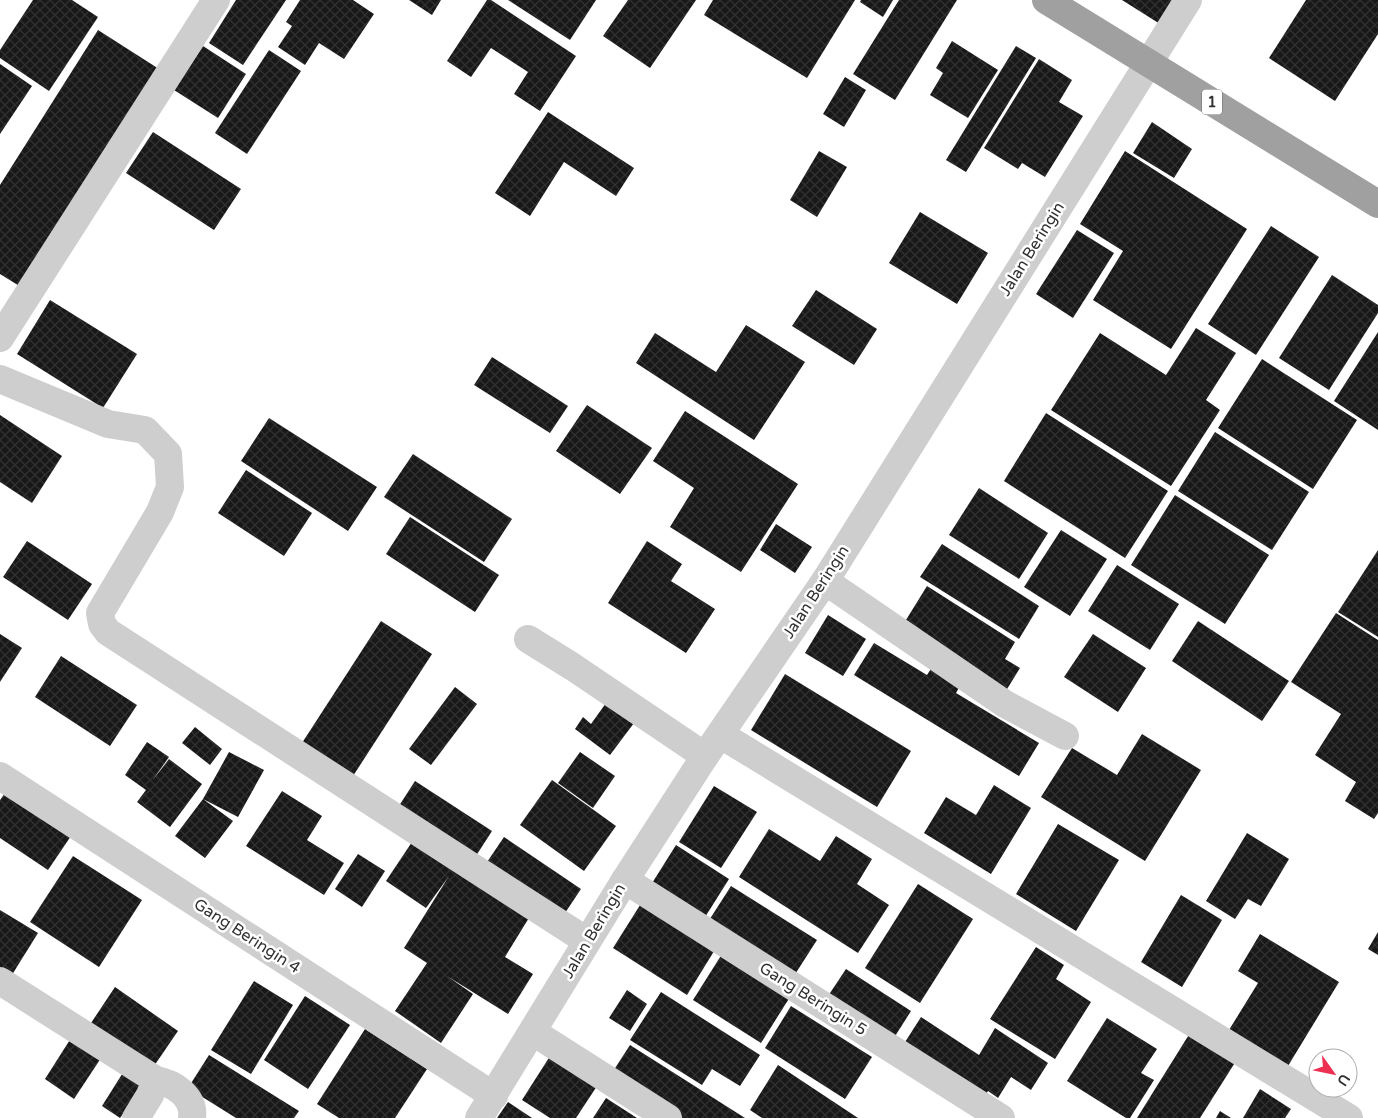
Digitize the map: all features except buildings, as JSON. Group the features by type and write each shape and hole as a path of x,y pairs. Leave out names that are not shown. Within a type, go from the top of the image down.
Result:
{"highway":[{"name":"1","path":"1046,0 1378,204"}],"street":[{"path":"0,338 216,0"},
{"name":"Jalan Beringin","path":"479,1118 625,880 713,745 825,582 1188,0"},
{"path":"0,379 108,424 145,430 168,454 170,487 163,504 100,613 102,624 108,632 587,941"},
{"path":"825,582 1005,704 1065,736"},
{"path":"528,639 573,667 713,745 1348,1118"},
{"name":"Gang Beringin 4","path":"0,776 494,1096"},
{"name":"Gang Beringin 5","path":"625,880 1001,1118"},
{"path":"0,981 156,1080 170,1084 181,1091 187,1097 193,1112 192,1118"},
{"path":"533,1032 668,1118"},
{"path":"136,1118 150,1095 156,1080"}]}
